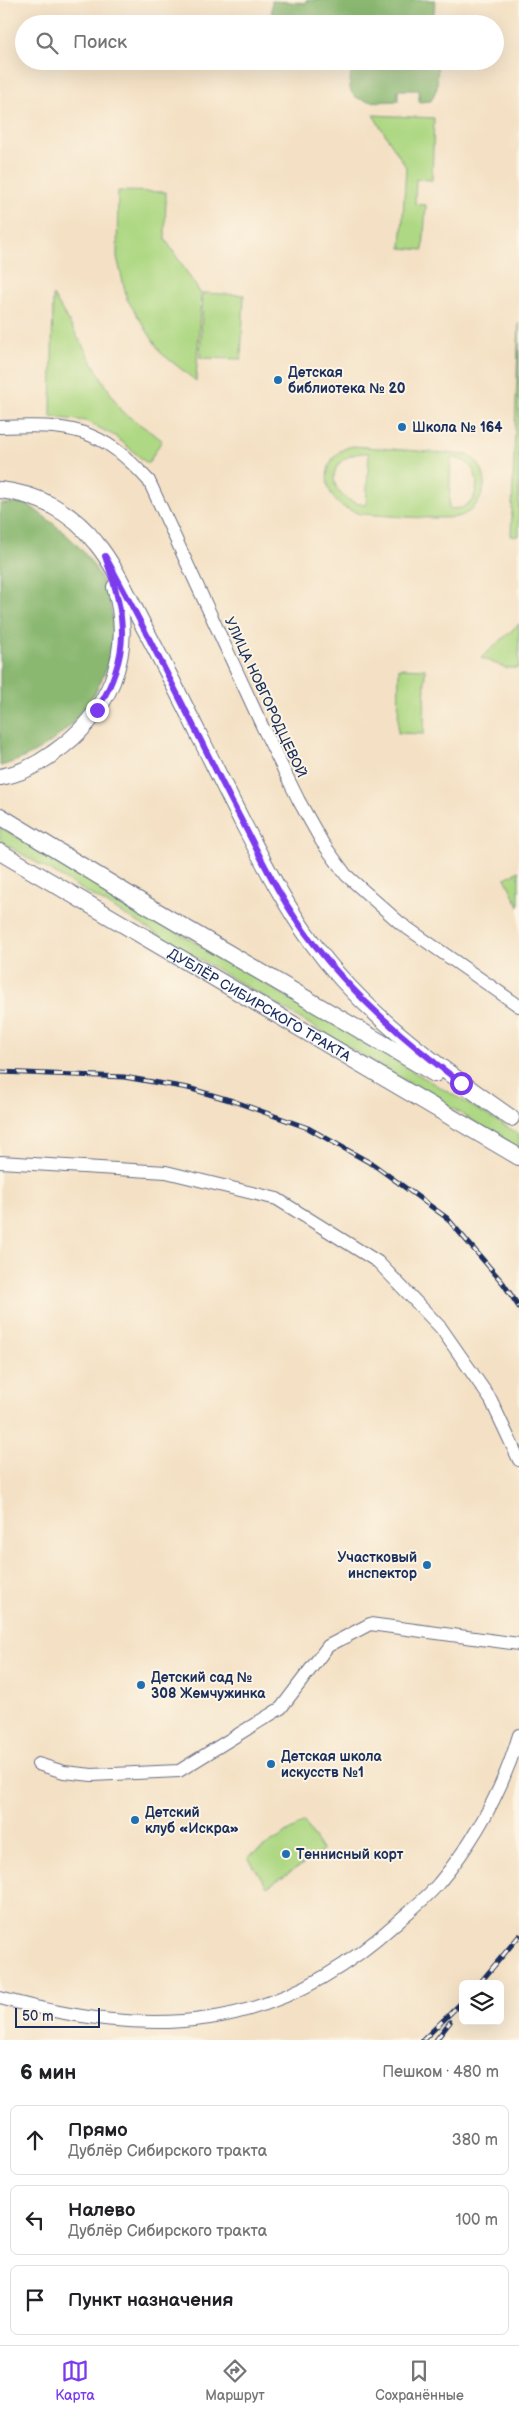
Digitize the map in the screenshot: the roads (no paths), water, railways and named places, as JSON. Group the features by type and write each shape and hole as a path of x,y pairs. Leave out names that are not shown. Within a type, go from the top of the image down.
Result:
{"main road":[{"name":"ДУБЛЁР СИБИРСКОГО ТРАКТА","path":"0,490 40,498 67,514 96,543 161,658 279,891 312,942 338,974 377,1014 422,1054 515,1121"},
{"name":"ДУБЛЁР СИБИРСКОГО ТРАКТА","path":"0,777 28,768 62,747 97,710 108,692 121,650 123,623 118,596 105,556"},
{"name":"ДУБЛЁР СИБИРСКОГО ТРАКТА","path":"0,816 156,911 515,1121"},
{"name":"ДУБЛЁР СИБИРСКОГО ТРАКТА","path":"0,852 519,1156"},
{"path":"0,856 34,873"}],"street":[{"name":"УЛИЦА НОВГОРОДЦЕВОЙ","path":"0,427 39,425 84,432 116,448 134,464 149,481 263,728 322,842 346,875 400,923 519,1006"},
{"path":"0,1162 166,1172 277,1199 378,1262 435,1322 491,1400 519,1460"},
{"path":"38,1764 64,1772 92,1775 179,1771 281,1708 328,1646 370,1624 519,1644"},
{"path":"0,1998 45,2016 74,2024 103,2030 159,2032 195,2030 228,2024 270,2009 313,1988 353,1961 438,1885 478,1831 512,1757 519,1735"}],"railway":[{"path":"0,1072 124,1077 188,1088 233,1101 308,1128 374,1165 447,1218 503,1283 519,1307"},
{"path":"482,1980 519,1936"},
{"path":"423,2040 459,2005"},
{"path":"436,2040 450,2022"}],"place":[{"name":"Детская библиотека № 20","path":"278,380"},
{"name":"Школа № 164","path":"402,427"},
{"name":"Участковый инспектор","path":"427,1565"},
{"name":"Детский сад № 308 Жемчужинка","path":"141,1685"},
{"name":"Детская школа искусств №1","path":"271,1764"},
{"name":"Детский клуб «Искра»","path":"135,1820"},
{"name":"Теннисный корт","path":"286,1854"}]}
